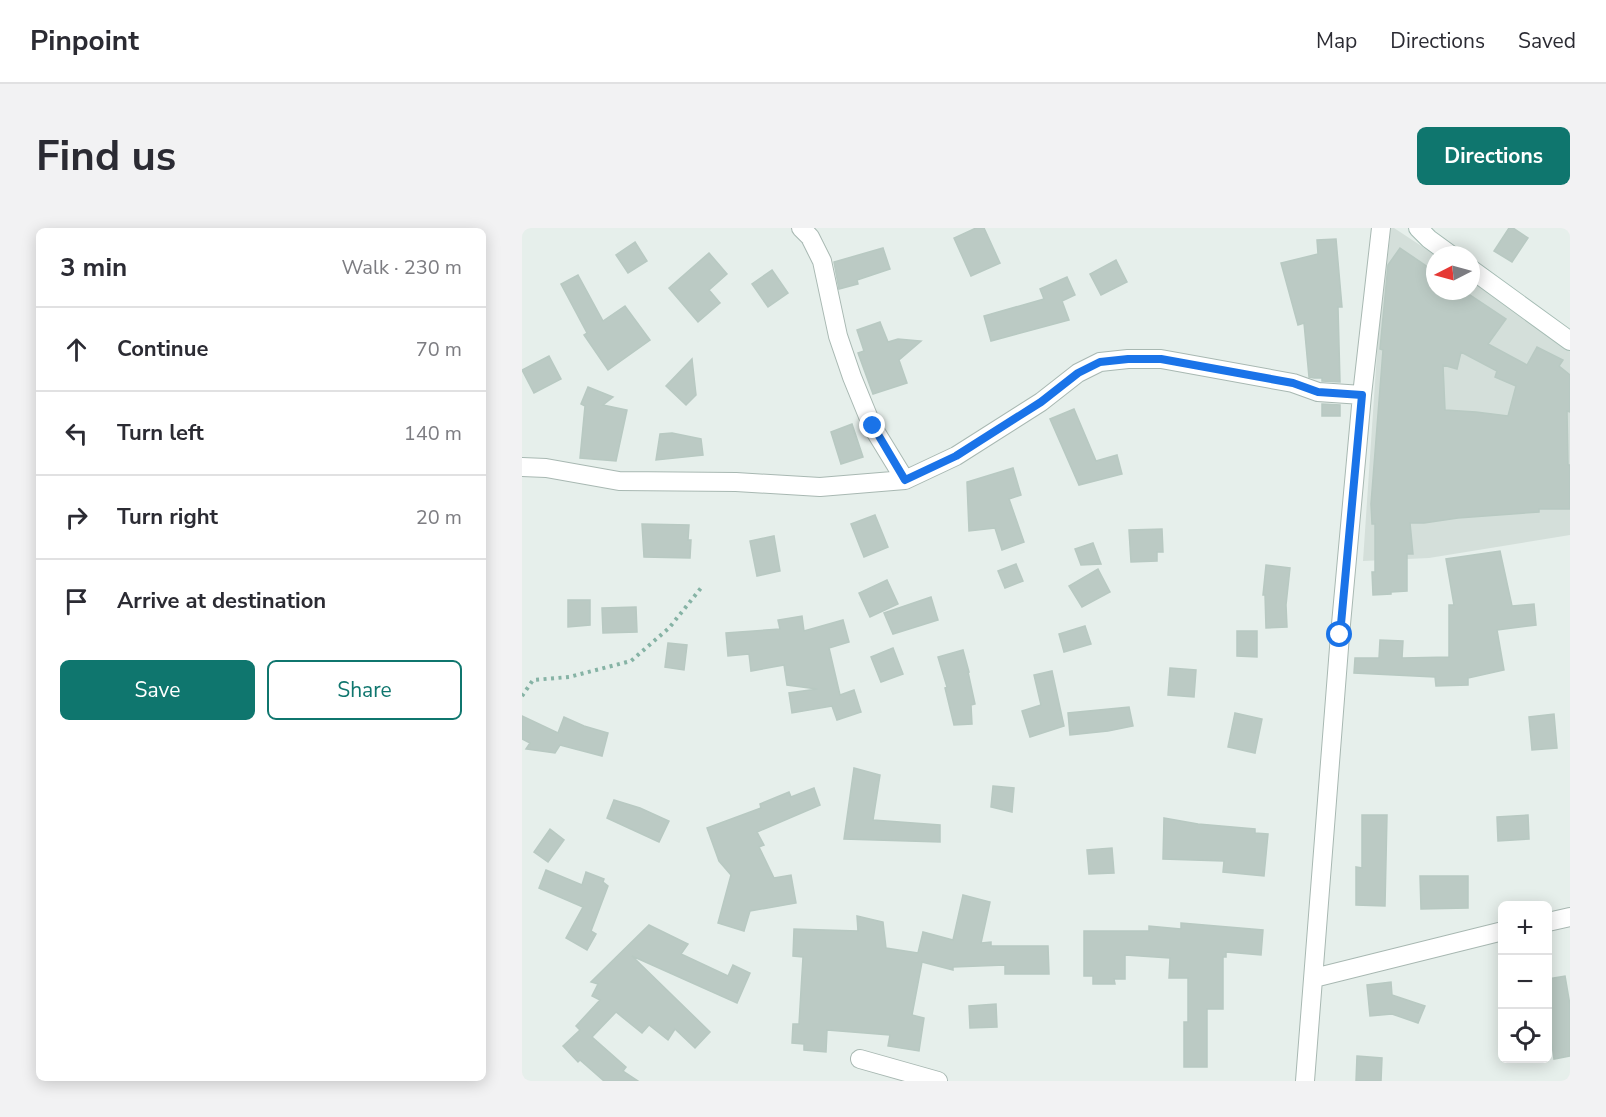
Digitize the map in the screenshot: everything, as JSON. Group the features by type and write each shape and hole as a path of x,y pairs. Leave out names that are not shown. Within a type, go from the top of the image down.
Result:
{"street":[{"path":"801,228 810,237 822,261 838,336 852,377 873,426 905,480"},
{"path":"1305,1081 1340,635 1362,395 1381,228"},
{"path":"1418,228 1439,246"},
{"path":"1480,276 1570,341"},
{"path":"522,467 546,468 619,481 736,482 819,487 905,480 956,456 1041,402 1078,373 1100,362 1128,359 1161,359 1293,383 1318,392 1362,395"},
{"path":"1552,921 1570,917"},
{"path":"1314,978 1498,932"},
{"path":"860,1059 938,1081"}],"path":[{"path":"522,696 533,680 569,676 631,661 669,628 701,588"}],"shaded area":[{"path":"1391,228 1394,228 1426,249 1426,300 1480,300 1480,286 1570,347 1570,535 1429,558 1363,561 1378,338"}],"building":[{"path":"976,228 984,228 1000,263 971,276 954,238"},
{"path":"1509,228 1513,228 1528,238 1512,262 1494,251"},
{"path":"1336,239 1342,307 1338,307 1340,382 1322,381 1322,378 1309,377 1304,323 1298,325 1281,263 1318,254 1317,240"},
{"path":"635,242 647,261 628,273 616,255"},
{"path":"883,248 890,269 857,280 858,284 839,289 834,262"},
{"path":"1400,248 1426,266 1426,300 1478,300 1506,319 1488,344 1527,365 1537,347 1563,360 1559,366 1570,375 1570,412 1567,411 1570,509 1539,509 1539,512 1410,523 1413,554 1407,554 1407,591 1373,595 1375,524 1372,524 1371,504 1383,350 1380,349 1388,265","holes":["1461,352 1497,371 1495,377 1516,386 1508,416 1445,410 1443,365 1457,369"]},
{"path":"709,253 727,274 709,290 720,303 698,322 669,288"},
{"path":"1116,260 1127,282 1101,295 1090,274"},
{"path":"772,270 788,293 768,307 752,284"},
{"path":"578,275 603,321 625,306 650,340 608,370 584,335 587,333 561,284"},
{"path":"1067,277 1075,295 1062,301 1069,320 991,341 984,316 1044,299 1040,289"},
{"path":"880,322 888,342 898,339 921,341 899,360 907,383 873,394 858,353 864,351 857,330"},
{"path":"549,356 561,379 534,393 522,370"},
{"path":"692,359 696,395 686,405 666,386"},
{"path":"588,387 613,397 603,405 627,410 616,461 580,458 585,406 581,404"},
{"path":"1322,404 1340,405 1340,416 1322,416"},
{"path":"1074,409 1096,461 1117,455 1122,474 1079,485 1050,419"},
{"path":"852,424 863,457 841,464 831,432"},
{"path":"672,433 701,439 703,455 656,460 660,434"},
{"path":"1013,468 1021,495 1009,499 1024,542 1002,550 995,528 969,531 967,482"},
{"path":"875,515 888,547 864,557 851,524"},
{"path":"642,524 689,525 690,558 644,557"},
{"path":"1162,529 1163,552 1157,552 1157,561 1131,562 1129,530"},
{"path":"774,536 780,571 757,576 750,541"},
{"path":"1093,543 1101,564 1081,565 1075,549"},
{"path":"1500,551 1512,606 1534,604 1536,625 1497,630 1504,670 1468,678 1468,685 1436,686 1435,677 1354,673 1355,658 1379,658 1380,640 1403,641 1402,658 1449,657 1449,605 1454,605 1446,559"},
{"path":"1016,564 1023,581 1005,588 998,571"},
{"path":"1266,565 1290,568 1286,605 1287,627 1266,628 1265,595 1263,595"},
{"path":"1098,569 1110,592 1082,607 1069,586"},
{"path":"887,580 898,604 870,617 859,593"},
{"path":"931,597 938,620 893,634 884,613"},
{"path":"568,600 590,600 590,625 568,627"},
{"path":"636,607 637,632 603,633 602,608"},
{"path":"802,616 804,631 843,620 849,642 829,648 840,695 854,690 861,712 837,720 832,706 792,713 789,693 817,689 787,685 784,665 751,671 749,654 728,656 726,633 780,629 778,620"},
{"path":"1085,626 1091,644 1064,652 1059,634"},
{"path":"1237,631 1257,631 1257,657 1237,656"},
{"path":"668,643 687,645 684,670 665,667"},
{"path":"893,648 903,674 881,682 871,657"},
{"path":"963,650 975,704 971,705 972,724 954,725 945,688 947,687 938,657"},
{"path":"1170,668 1196,670 1194,697 1168,695"},
{"path":"1052,671 1064,726 1030,737 1022,711 1041,705 1034,675"},
{"path":"1129,707 1133,726 1070,735 1068,713"},
{"path":"1235,713 1262,719 1255,753 1228,747"},
{"path":"1554,714 1557,748 1532,750 1529,717"},
{"path":"522,716 558,733 564,717 608,733 602,756 560,745 555,753 526,749 530,743 522,739"},
{"path":"854,768 880,775 873,820 940,825 940,842 844,839"},
{"path":"993,786 1014,788 1012,812 991,807"},
{"path":"814,788 820,805 757,832 764,845 759,847 774,878 791,875 796,903 750,911 744,931 718,923 731,875 719,861 707,828 761,808 760,804 789,792 791,797"},
{"path":"614,800 640,808 669,821 659,842 607,818"},
{"path":"1362,815 1387,815 1385,906 1356,905 1356,867 1362,868"},
{"path":"1528,815 1529,839 1498,841 1497,817"},
{"path":"1164,818 1198,824 1255,829 1255,833 1268,834 1264,876 1223,872 1224,861 1163,859"},
{"path":"550,829 564,840 548,862 534,852"},
{"path":"1112,848 1114,873 1089,874 1087,850"},
{"path":"546,870 582,885 586,872 604,879 603,882 608,886 591,931 596,934 587,950 566,938 583,907 539,888"},
{"path":"1420,876 1468,876 1468,908 1421,909"},
{"path":"963,895 990,902 981,943 991,942 991,946 1048,946 1049,974 1005,974 1005,965 953,967 953,970 922,962 912,1015 924,1018 919,1051 888,1046 890,1035 827,1030 826,1052 804,1050 804,1044 792,1043 793,1024 799,1024 803,957 793,956 794,929 858,931 857,916 883,922 886,948 918,953 923,932 953,940"},
{"path":"1181,923 1263,930 1261,955 1226,952 1226,957 1223,957 1223,1009 1207,1009 1207,1067 1184,1067 1184,1022 1188,1022 1188,978 1169,978 1170,958 1125,955 1125,979 1114,979 1115,984 1093,984 1093,976 1084,976 1084,931 1149,931 1149,926 1181,929"},
{"path":"649,925 688,944 681,954 728,976 733,965 750,973 737,1003 632,956 710,1032 695,1048 675,1029 668,1040 649,1025 642,1033 616,1012 592,1037 626,1067 623,1071 638,1081 604,1081 580,1060 578,1062 563,1046 580,1030 576,1026 600,1000 592,996 598,984 591,982"},
{"path":"1565,976 1570,1005 1570,1056 1554,1059 1552,1044 1552,978"},
{"path":"1391,982 1392,995 1425,1006 1418,1023 1392,1014 1370,1016 1367,985"},
{"path":"996,1004 997,1027 970,1028 969,1006"},
{"path":"1357,1056 1382,1058 1381,1081 1356,1081"}],"route":[{"path":"873,426 905,480 956,456 1041,402 1078,373 1100,362 1161,359 1293,383 1318,392 1362,395 1340,635"}]}
